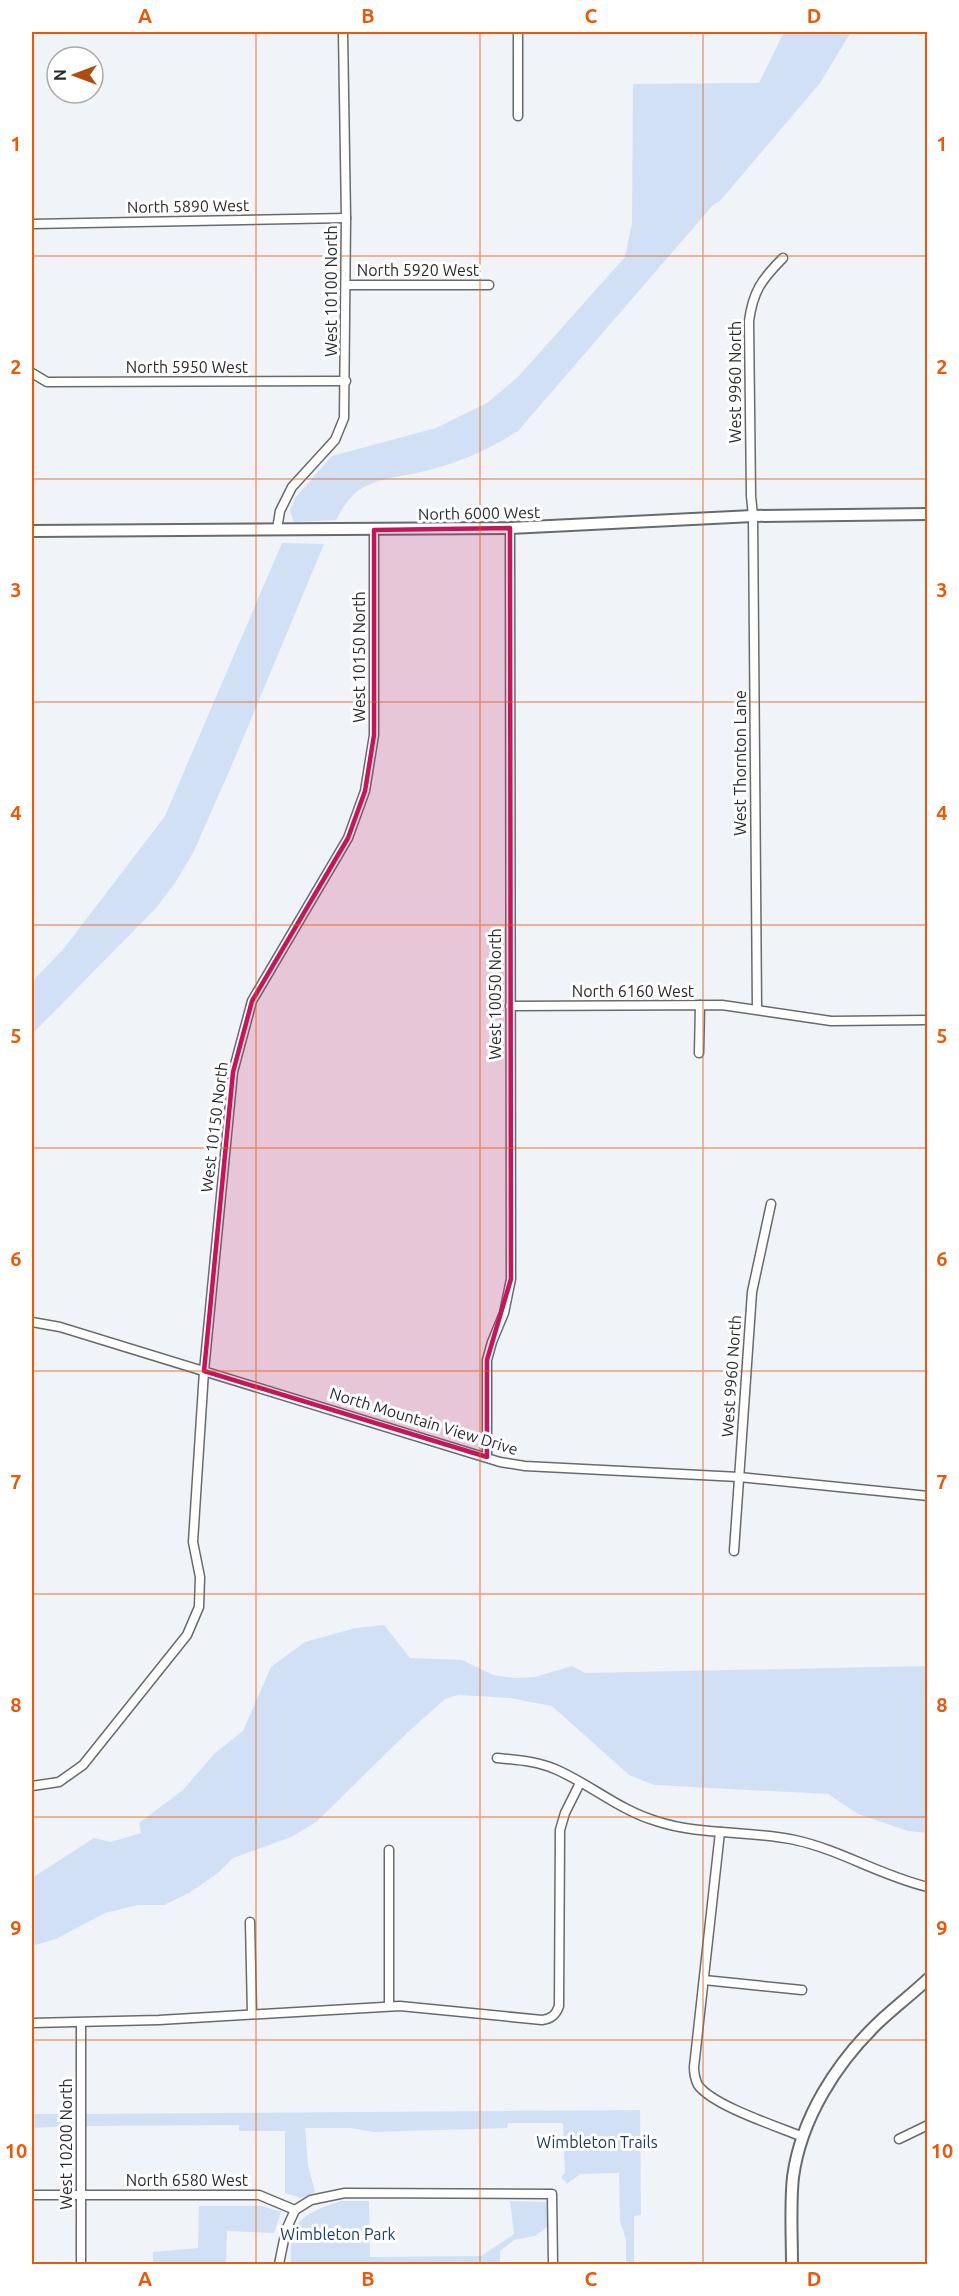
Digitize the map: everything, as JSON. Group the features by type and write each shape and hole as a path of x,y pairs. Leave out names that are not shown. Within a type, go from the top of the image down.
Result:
{"street":[{"name":"West 10100 North","path":"277,529 280,511 291,487 335,440 344,418 346,218 343,32"},
{"path":"518,32 518,116"},
{"name":"North 5890 West","path":"32,224 346,218"},
{"name":"West 9960 North","path":"753,516 749,321 752,302 761,280 783,258"},
{"name":"North 5920 West","path":"346,285 489,285"},
{"name":"North 5950 West","path":"32,373 47,382 346,381"},
{"name":"North 6000 West","path":"32,531 510,528 753,516 927,514"},
{"name":"West Thornton Lane","path":"753,516 757,1009"},
{"name":"West 10050 North","path":"487,1457 487,1360 504,1313 511,1279 510,528"},
{"name":"West 10150 North","path":"32,1785 59,1782 83,1765 187,1635 199,1607 200,1577 193,1542 204,1371 233,1072 252,1001 348,838 365,791 374,735 374,530"},
{"path":"699,1053 700,1005"},
{"name":"North 6160 West","path":"510,1006 700,1005 757,1009 831,1022 927,1020"},
{"name":"West 9960 North","path":"734,1551 752,1292 771,1204"},
{"name":"North Mountain View Drive","path":"32,1322 60,1327 487,1457 525,1466 739,1477 927,1496"},
{"path":"497,1758 544,1765 642,1817 672,1826 764,1835 811,1844 884,1874 927,1887"},
{"path":"32,2023 81,2023 389,2006 542,2020 549,2018 556,2014 559,2002 559,1839 565,1813 580,1783"},
{"path":"720,1832 694,2067 695,2077 699,2086 715,2098 803,2137"},
{"path":"389,1850 389,2006"},
{"path":"250,1922 252,2014"},
{"path":"792,2265 792,2185 803,2137 824,2093 852,2051 878,2023 927,1979"},
{"path":"704,1980 802,1990"},
{"name":"West 10200 North","path":"81,2023 81,2265"},
{"path":"899,2139 927,2125"},
{"path":"279,2265 286,2230 295,2210 311,2200 345,2193 552,2194 553,2265"},
{"name":"North 6580 West","path":"32,2195 260,2195 295,2210"}],"highlighted area":[{"path":"510,528 511,1279 487,1360 487,1457 204,1371 233,1072 252,1001 348,838 365,791 374,735 374,530"}],"green space":[{"path":"784,32 851,32 820,83 720,201 713,205 518,431 462,460 366,486 352,496 336,520 294,522 290,511 295,498 332,456 436,428 487,403 518,377 625,257 632,223 633,84 759,83"},
{"path":"282,543 324,544 194,851 175,883 156,908 32,1034 32,982 65,947 165,816"},
{"path":"384,1625 410,1658 462,1660 493,1675 513,1678 535,1677 572,1666 585,1673 927,1666 927,1833 908,1831 858,1814 828,1794 654,1785 629,1775 552,1706 510,1698 458,1695 445,1699 316,1822 291,1837 233,1858 218,1873 189,1893 164,1905 138,1905 105,1913 56,1939 32,1946 32,1878 94,1838 111,1842 141,1833 139,1823 183,1790 214,1754 243,1731 271,1667 305,1642 356,1628"},
{"name":"Wimbleton Trails","path":"640,2110 641,2215 634,2216 634,2264 626,2264 626,2240 620,2221 619,2173 580,2174 567,2184 561,2177 565,2173 563,2123 508,2123 507,2128 375,2132 350,2128 305,2128 308,2165 315,2192 301,2198 285,2193 285,2131 239,2131 239,2125 83,2126 83,2114"},
{"path":"32,2114 71,2114 72,2126 32,2128"},
{"name":"Wimbleton Park","path":"341,2201 369,2201 370,2257 481,2256 514,2234 510,2201 547,2202 547,2227 535,2236 514,2240 500,2251 500,2264 291,2264 292,2237 301,2221 316,2210"},
{"path":"199,2206 262,2206 281,2212 274,2233 227,2231 226,2264 153,2264 153,2252 198,2248"}]}
